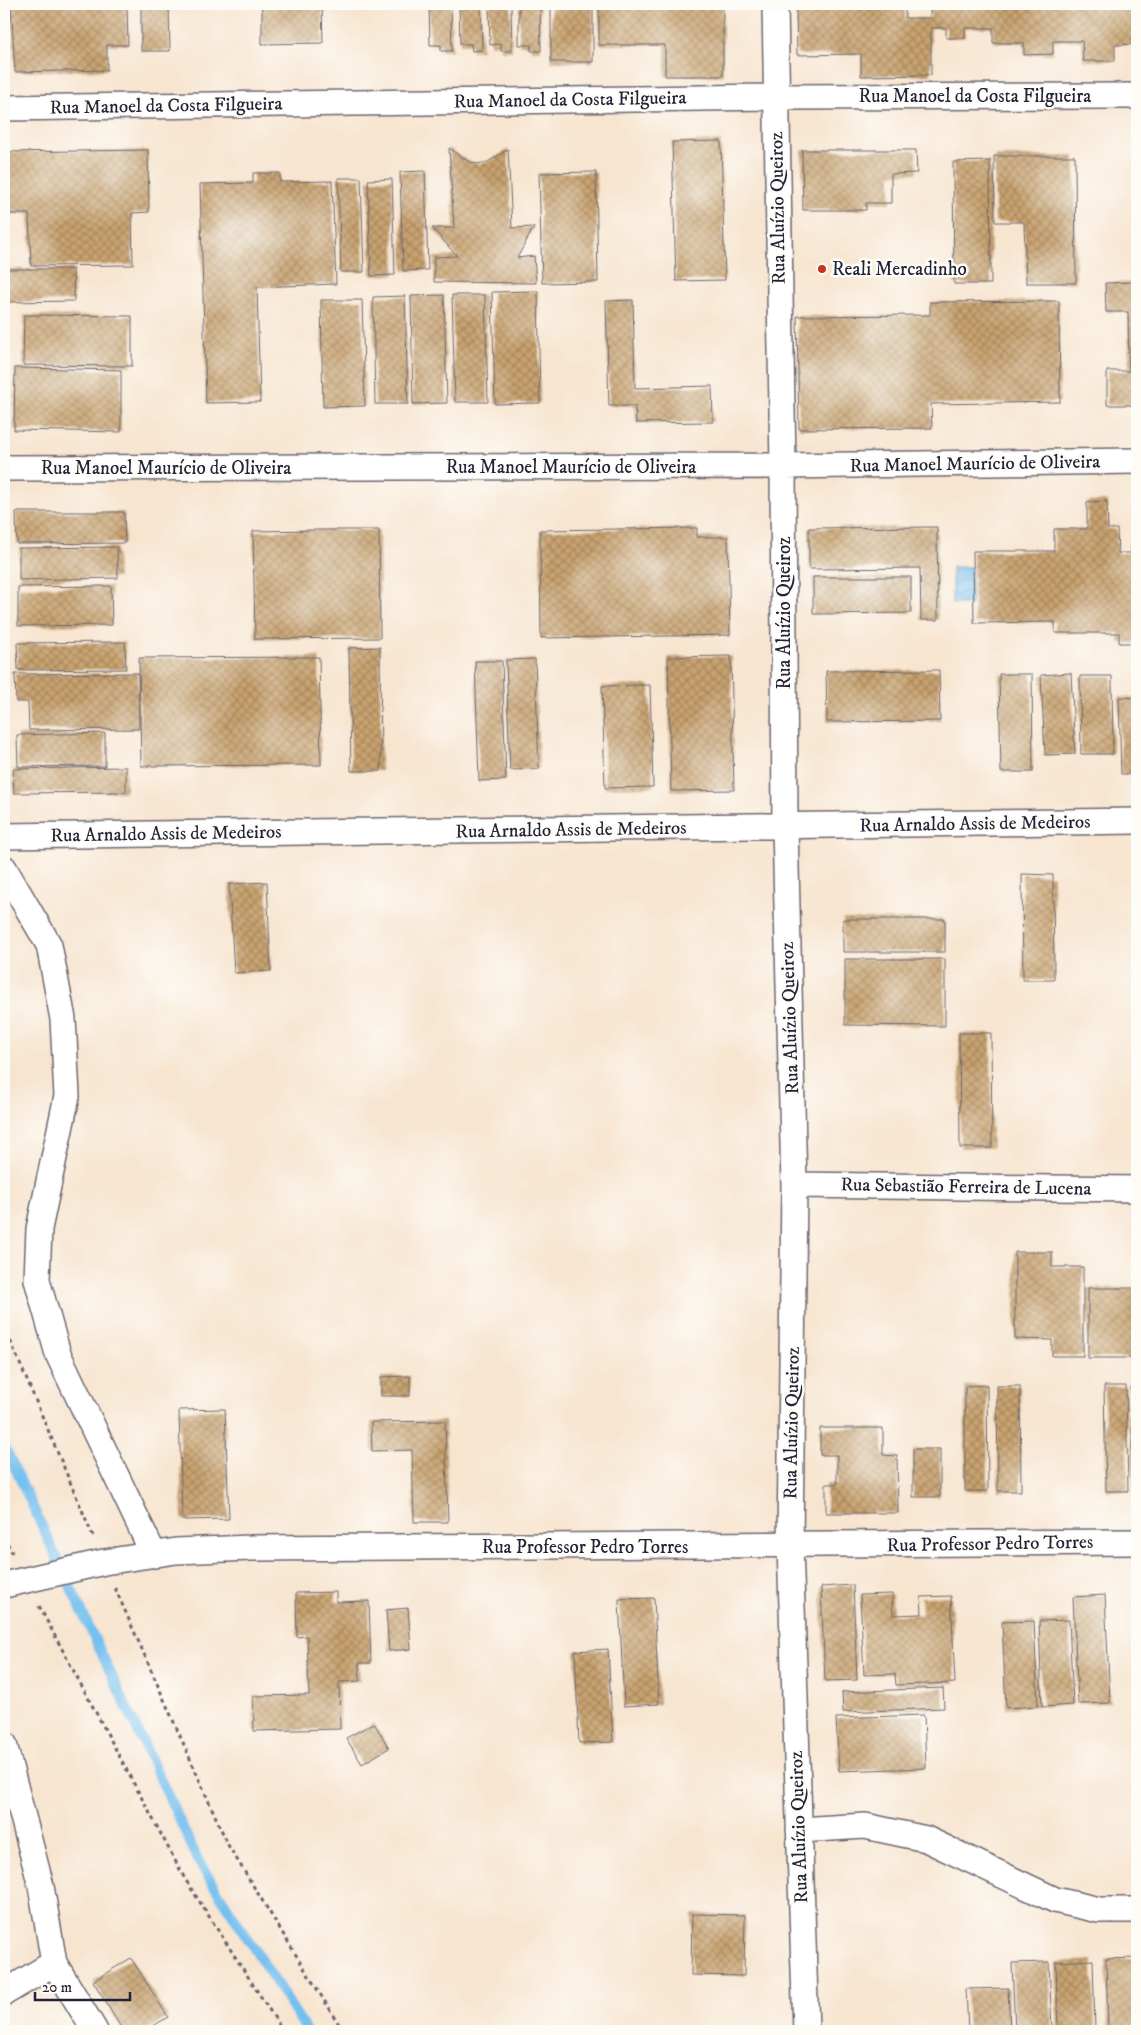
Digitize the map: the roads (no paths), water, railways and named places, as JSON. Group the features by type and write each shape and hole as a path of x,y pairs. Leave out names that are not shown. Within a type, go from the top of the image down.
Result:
{"street":[{"name":"Rua Aluízio Queiroz","path":"775,4 783,466 785,827 794,1185 790,1546 806,2031"},
{"name":"Rua Manoel da Costa Filgueira","path":"4,108 776,97 1137,96"},
{"name":"Rua Manoel Maurício de Oliveira","path":"4,468 783,466 1137,462"},
{"name":"Rua Arnaldo Assis de Medeiros","path":"4,836 1137,821"},
{"path":"4,868 49,945 63,1019 67,1096 39,1229 37,1280 58,1354 154,1555"},
{"name":"Rua Sebastião Ferreira de Lucena","path":"794,1185 1137,1190"},
{"name":"Rua Professor Pedro Torres","path":"21,1581 100,1562 154,1555 251,1548 790,1546 1137,1542"},
{"path":"4,1744 40,1886 54,1963 95,2031"},
{"path":"799,1830 865,1826 926,1839 1055,1900 1099,1910 1137,1910"},
{"path":"4,1993 54,1963"}],"water":[{"path":"952,567 971,567 971,604 952,604"}],"waterway":[{"path":"4,1445 200,1864 307,2031"}],"place":[{"name":"Reali Mercadinho","path":"822,269"}]}
